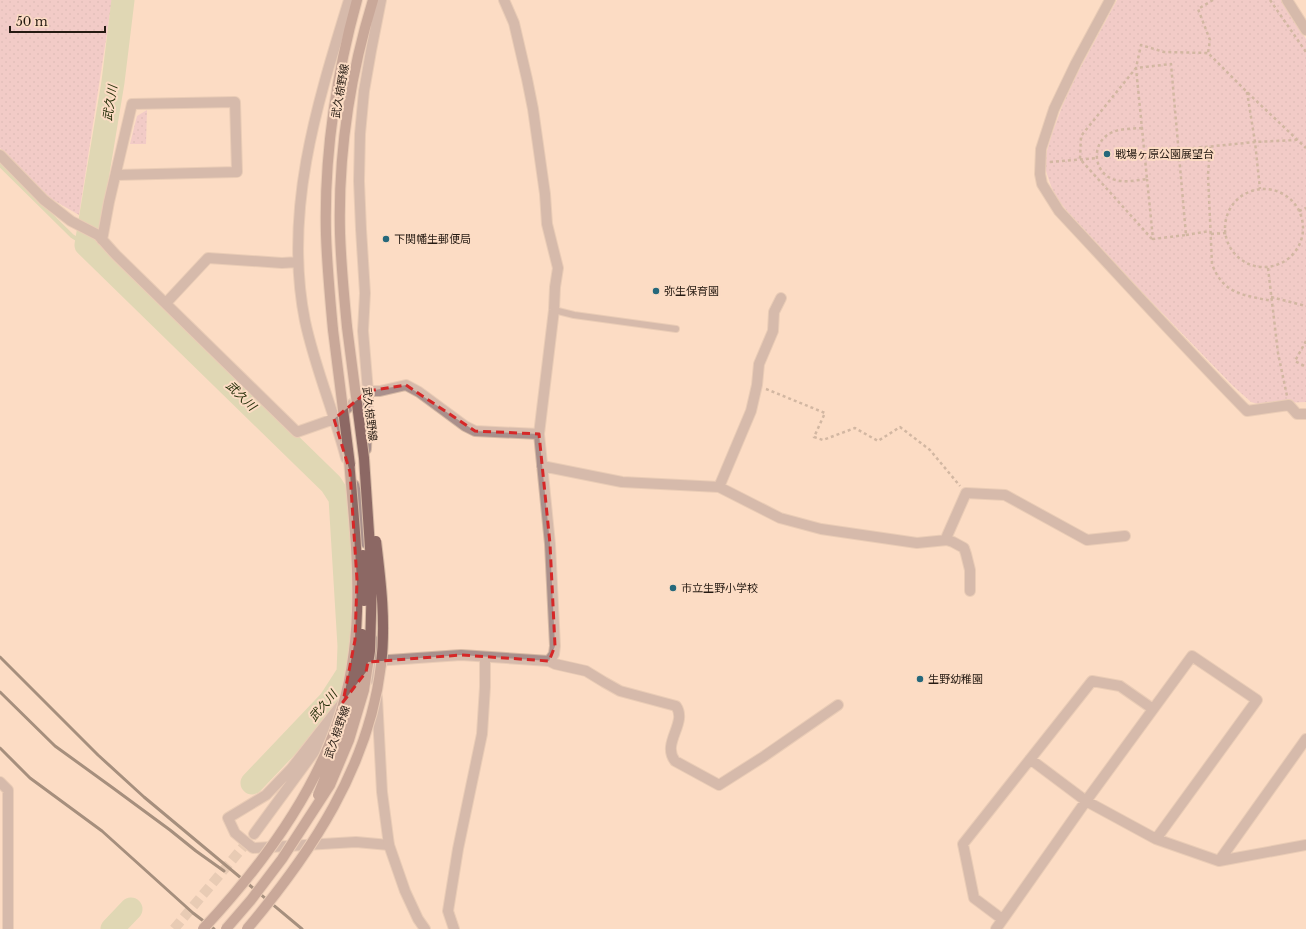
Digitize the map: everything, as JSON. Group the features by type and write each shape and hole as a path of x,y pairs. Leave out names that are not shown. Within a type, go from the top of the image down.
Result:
{"main road":[{"name":"武久椋野線","path":"306,821 341,738 356,689 360,658 365,580 362,544 333,330 326,233 329,154 339,79 357,0"},
{"name":"武久椋野線","path":"226,929 251,900 277,865 330,785 349,740 364,690 370,651 372,578 364,458 347,327 340,233 343,154 347,117 362,42 374,0"},
{"path":"247,929 291,874 331,813 358,756 374,704 381,664 383,613 376,534 364,458"},
{"path":"202,929 221,910 266,854 288,822 319,767 339,720 352,667 357,610 356,545 350,460"}],"street":[{"path":"349,0 326,79 308,155 302,184 297,240 301,293 305,321 320,379 346,454 358,501 366,545"},
{"path":"382,0 364,91 360,134 359,181 365,293 363,331 368,391 364,499 366,545 375,661 382,792 389,845 405,891 418,919 425,929"},
{"path":"504,0 514,23 533,109 545,194 547,224 558,268 539,434 550,544 555,646 554,654 549,661"},
{"path":"1110,0 1076,63 1054,109 1040,149 1040,174 1042,184 1059,210 1169,328 1187,350 1247,411 1289,405 1297,414 1306,414"},
{"path":"1286,0 1306,30"},
{"path":"100,237 132,104 235,102 237,172 116,175"},
{"path":"0,155 44,200 71,221 100,237 297,432 334,419 368,391 380,391 406,385 419,392 465,426 476,430 539,434"},
{"path":"166,303 208,258 282,263 298,262"},
{"path":"719,487 726,468 747,425 754,402 759,364 773,331 774,312 781,298"},
{"path":"542,466 622,482 719,487 780,518 821,529 917,543 947,540 964,548 970,570 970,591"},
{"path":"947,540 947,536 966,492 1005,495 1087,540 1125,536"},
{"path":"389,845 356,842 253,848 235,833 228,818 266,795 291,769 375,661 448,655 549,661 555,664 586,671 620,690 676,706 680,711 680,718 671,741 670,751 672,757 719,785 763,757 838,705"},
{"path":"996,929 1086,801 1192,656 1257,700 1156,839"},
{"path":"454,929 448,911 458,849 482,734 485,657"},
{"path":"254,834 348,706 375,661"},
{"path":"1002,919 974,898 963,844 1092,681 1120,686 1153,709"},
{"path":"1219,861 1306,739"},
{"path":"1030,759 1086,801 1156,839 1219,861 1306,845"},
{"path":"0,782 8,790 4,852 8,929"}],"lane":[{"path":"554,310 574,315 676,329"}],"path":[{"path":"1208,53 1210,40 1198,9 1213,0"},
{"path":"1270,0 1306,52"},
{"path":"1153,239 1136,68 1141,45 1164,52 1208,53 1246,92 1306,148"},
{"path":"1153,239 1080,159 1081,136 1136,68 1172,64 1186,235"},
{"path":"1246,92 1255,142 1260,189"},
{"path":"1142,128 1116,130 1105,136 1096,152 1100,169 1104,174 1111,178 1123,181 1147,179"},
{"path":"1145,153 1255,142 1297,140"},
{"path":"1210,147 1208,175 1212,264 1220,281 1227,287 1246,296 1272,301"},
{"path":"1040,163 1097,158"},
{"path":"1260,189 1268,189 1287,196 1294,203 1303,220 1303,230 1298,248 1285,261 1268,268 1247,263 1239,258 1233,252 1228,243 1226,233 1228,211 1234,203 1248,192 1260,189"},
{"path":"1299,211 1306,208"},
{"path":"1153,239 1211,232 1226,233"},
{"path":"1268,268 1278,352 1289,405"},
{"path":"1271,297 1306,306"},
{"path":"1306,341 1295,361 1306,368"},
{"path":"757,385 825,413 814,437 823,440 854,428 878,441 900,427 930,450 966,492"}],"highlighted area":[{"path":"406,385 475,431 539,434 550,544 555,646 549,661 461,655 368,662 366,672 343,702 355,640 357,580 350,472 334,419 368,391"}],"shaded area":[{"path":"0,0 112,0 79,215 39,190 0,148"},
{"path":"1117,0 1282,0 1306,39 1306,402 1258,404 1251,402 1233,386 1144,294 1067,211 1056,197 1046,171 1046,154 1052,134 1063,104 1077,74"},
{"path":"147,110 146,144 130,144 137,116"}],"water":[{"path":"127,913 127,918 118,929 104,929 117,918"}],"waterway":[{"name":"武久川","path":"123,0 113,82 86,245 331,484 340,498 349,646 348,673 330,701 252,783"},
{"path":"0,165 72,236 86,245"},
{"name":"武久川","path":"112,929 131,909"}],"tunnel":[{"path":"174,929 254,834"}],"railway":[{"path":"0,657 98,755 144,797 302,929"},
{"path":"0,692 55,746 224,871"},
{"path":"0,748 30,778 102,831 193,913 214,929"}],"place":[{"name":"戦場ヶ原公園展望台","path":"1107,154"},
{"name":"下関幡生郵便局","path":"386,239"},
{"name":"弥生保育園","path":"656,291"},
{"name":"市立生野小学校","path":"673,588"},
{"name":"生野幼稚園","path":"920,679"}]}
